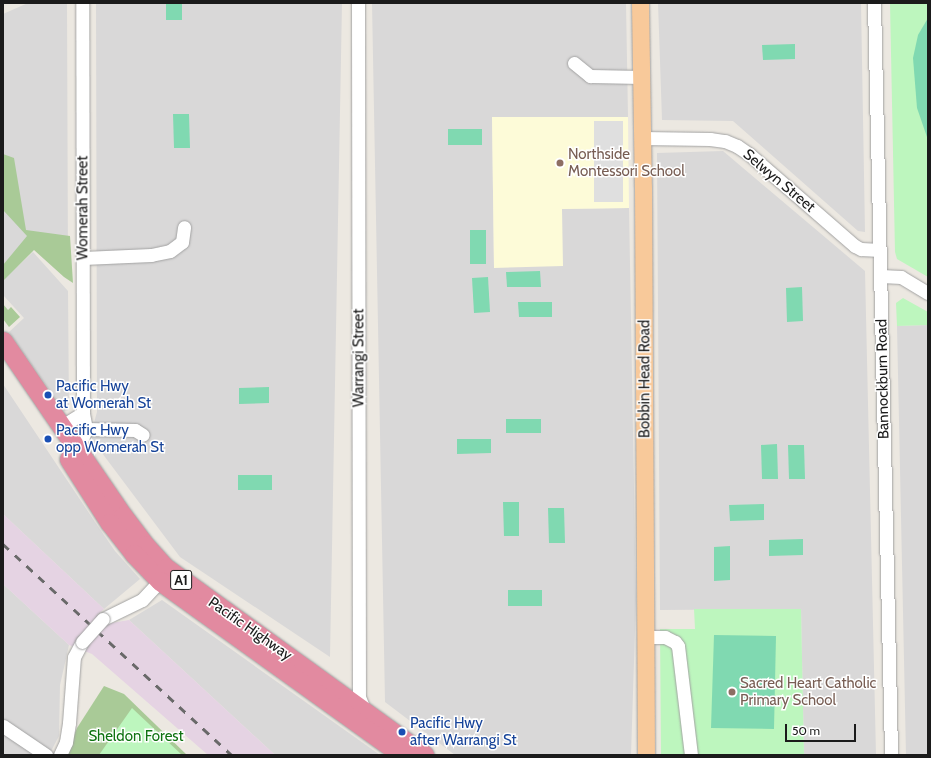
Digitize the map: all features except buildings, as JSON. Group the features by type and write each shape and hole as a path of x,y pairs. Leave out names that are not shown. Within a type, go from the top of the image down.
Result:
{"highway":[{"name":"Pacific Highway","path":"3,341 145,545 166,568 424,755"},
{"name":"Pacific Highway","path":"3,364 56,438 110,523 134,554 160,581 402,755"}],"main road":[{"name":"Bobbin Head Road","path":"640,3 646,755"}],"street":[{"name":"Womerah Street","path":"82,3 83,413 86,429"},
{"name":"Warrangi Street","path":"358,3 359,689 365,712"},
{"name":"Bannockburn Road","path":"874,3 891,755"},
{"path":"574,63 590,76 641,77"},
{"name":"Selwyn Street","path":"642,138 710,139 725,141 736,146 749,154 855,246 867,250 880,250"},
{"path":"83,258 151,255 170,251 182,242 184,227"},
{"path":"881,276 901,277 928,293"},
{"path":"62,426 83,413"},
{"path":"76,446 81,441 86,429 135,430 143,434"},
{"path":"60,755 66,742 69,723 74,657 82,642 103,619 142,600 160,581"},
{"path":"646,637 665,637 675,642 678,646 691,755"},
{"path":"3,726 46,755"}],"shaded area":[{"path":"28,3 67,3 68,265 39,234 3,270 3,14"},
{"path":"96,3 342,3 330,657 180,557 90,437 97,412"},
{"path":"372,3 626,3 628,117 492,118 494,268 562,209 629,208 636,600 631,755 455,755 385,702"},
{"path":"658,3 861,3 865,232 858,231 733,121 662,120"},
{"name":"Northside Montessori School","path":"492,117 628,117 629,208 562,209 563,266 494,268"},
{"path":"594,121 623,121 623,202 594,202"},
{"path":"723,151 865,271 876,755 804,755 801,609 660,610 657,153"},
{"path":"33,252 68,291 69,410 64,411 9,332 24,318 3,295 3,280"},
{"path":"928,325 928,755 906,755 897,326"},
{"path":"3,384 115,551 140,579 104,609 3,514"},
{"path":"3,514 104,609 97,615 106,624 129,620 275,755 208,755 92,654 69,645 3,584"},
{"path":"3,584 69,645 60,685 59,736 49,755 3,755"},
{"path":"162,600 380,755 275,755 129,620"}],"green space":[{"path":"166,3 182,3 182,20 166,20"},
{"path":"890,3 928,3 928,277 897,259 895,252"},
{"path":"928,18 928,140 917,108 913,58 918,35"},
{"path":"795,44 795,59 763,60 762,45"},
{"path":"173,114 189,114 190,148 174,148"},
{"path":"448,129 482,129 482,145 448,145"},
{"path":"3,154 14,158 26,230 70,236 73,283 64,277 34,250 3,281 3,265 27,236 3,210"},
{"path":"470,230 486,230 486,264 470,264"},
{"path":"540,271 541,287 507,287 506,272"},
{"path":"488,277 490,312 474,313 472,278"},
{"path":"802,287 803,321 787,322 786,288"},
{"path":"903,298 928,312 928,325 897,326 896,303"},
{"path":"518,302 552,302 552,317 519,317"},
{"path":"3,304 8,310 11,307 20,317 9,327 3,319"},
{"path":"269,387 269,403 239,404 239,388"},
{"path":"506,419 541,419 541,433 506,433"},
{"path":"457,439 491,439 491,453 457,454"},
{"path":"777,444 778,479 762,479 761,445"},
{"path":"788,445 804,445 805,479 789,479"},
{"path":"238,475 272,475 272,490 238,490"},
{"path":"503,502 519,502 519,536 504,536"},
{"path":"764,504 764,520 730,521 729,505"},
{"path":"548,508 564,508 565,543 549,543"},
{"path":"803,539 803,555 769,556 769,540"},
{"path":"730,546 730,580 714,581 714,547"},
{"path":"508,590 542,590 542,606 508,606"},
{"name":"Sacred Heart Catholic Primary School","path":"694,609 801,609 804,755 661,755 660,629 695,629"},
{"path":"714,635 776,636 774,729 711,728"},
{"path":"104,686 124,694 187,755 65,755 77,728"},
{"name":"Sheldon Forest","path":"132,708 182,755 99,755"}],"railway":[{"path":"3,544 232,755"}],"place":[{"name":"Northside Montessori School","path":"560,163"},
{"name":"Pacific Hwy at Womerah St","path":"48,395"},
{"name":"Pacific Hwy opp Womerah St","path":"48,439"},
{"name":"Sacred Heart Catholic Primary School","path":"732,692"},
{"name":"Pacific Hwy after Warrangi St","path":"402,732"}]}
